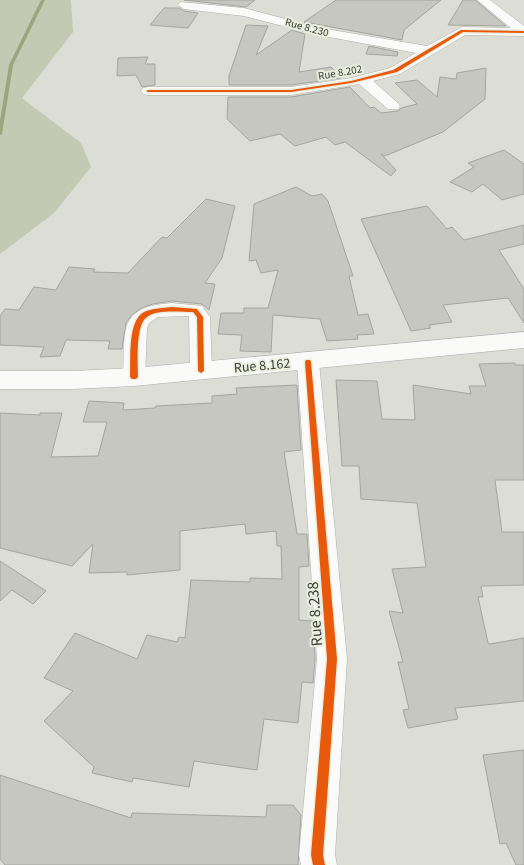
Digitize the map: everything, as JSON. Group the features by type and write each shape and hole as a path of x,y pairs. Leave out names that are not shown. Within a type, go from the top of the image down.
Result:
{"highway":[{"name":"Rue 8.162","path":"0,380 73,380 134,377 308,362 524,340"}],"street":[{"path":"483,0 524,32"},
{"name":"Rue 8.230","path":"184,5 244,12 318,31 430,51"},
{"name":"Rue 8.202","path":"148,92 291,91 395,72 462,30 524,32"},
{"path":"362,79 393,106"},
{"path":"134,377 136,357 134,345 138,320 145,313 155,311 195,310 200,317 200,371"},
{"name":"Rue 8.238","path":"308,362 332,659 318,865"}],"green space":[{"path":"0,0 71,0 73,32 22,98 81,143 91,167 54,213 0,254"}],"building":[{"path":"184,0 255,0 246,7"},
{"path":"336,0 441,0 404,30 402,40 304,22"},
{"path":"463,0 475,0 506,26 448,25"},
{"path":"164,8 179,8 184,11 198,13 188,28 150,25"},
{"path":"246,25 268,26 256,55 292,30 305,34 299,72 331,67 341,78 291,85 229,85 229,76"},
{"path":"369,46 398,52 397,56 366,54"},
{"path":"148,57 145,64 155,64 155,85 142,87 136,75 117,76 118,58"},
{"path":"486,68 485,99 443,132 385,156 381,154 396,170 391,176 345,142 335,145 326,137 295,146 280,134 250,141 227,119 228,97 291,97 350,87 370,108 374,107 381,113 398,111 401,108 417,104 395,83 417,80 437,97 440,77 456,79 457,73"},
{"path":"504,150 524,164 524,194 502,200 483,184 472,192 450,182 474,167 468,163"},
{"path":"296,187 312,196 322,194 328,201 353,276 349,276 358,315 368,314 374,334 357,335 358,339 327,341 320,319 273,315 271,352 240,351 242,335 218,334 221,313 244,313 244,308 268,308 278,270 261,273 256,260 249,261 254,204"},
{"path":"206,199 235,206 222,258 205,283 215,284 209,310 202,304 172,301 141,308 126,323 122,349 108,349 110,341 66,340 60,356 40,357 44,347 0,345 0,317 2,313 5,309 19,310 34,287 56,290 69,267 95,269 93,272 128,273 162,237 167,238"},
{"path":"427,206 447,229 452,227 464,240 524,225 524,244 499,250 524,289 524,323 508,298 443,305 452,322 429,325 431,328 411,331 361,219"},
{"path":"515,363 515,365 524,365 524,480 495,480 502,532 524,532 524,585 481,586 483,597 478,597 488,643 524,638 524,701 455,708 458,719 408,728 403,710 409,709 398,662 403,662 389,611 403,613 392,569 426,567 417,503 361,499 359,466 342,466 336,380 377,381 382,419 415,420 413,385 471,394 469,386 486,386 479,364"},
{"path":"297,385 301,450 284,452 297,534 307,534 309,566 299,567 299,620 313,621 315,659 313,683 302,682 298,723 264,719 257,770 194,761 189,787 133,778 132,782 92,773 94,767 44,721 73,691 44,678 75,633 137,659 147,635 177,642 179,637 185,638 191,580 250,582 250,578 282,579 281,546 277,546 276,531 246,534 245,524 180,531 180,570 127,575 127,572 89,573 93,544 72,566 0,548 0,413 40,415 40,413 62,413 51,457 98,456 107,422 83,422 89,401 124,403 123,410 155,408 156,406 212,403 212,396 237,394 236,388"},
{"path":"0,561 46,591 33,604 12,590 0,601"},
{"path":"524,750 524,865 516,865 506,843 500,844 483,755"},
{"path":"0,775 131,818 132,813 266,817 267,805 293,805 301,815 298,865 5,865 0,859"}],"waterway":[{"path":"0,134 11,65 43,0"}],"cycle path":[{"path":"148,91 291,91 351,82 395,71 462,31 524,32"},
{"path":"134,377 136,329 139,320 146,314 172,309 195,310 200,317 201,371"},
{"path":"308,362 332,659 317,855 319,865"}]}
